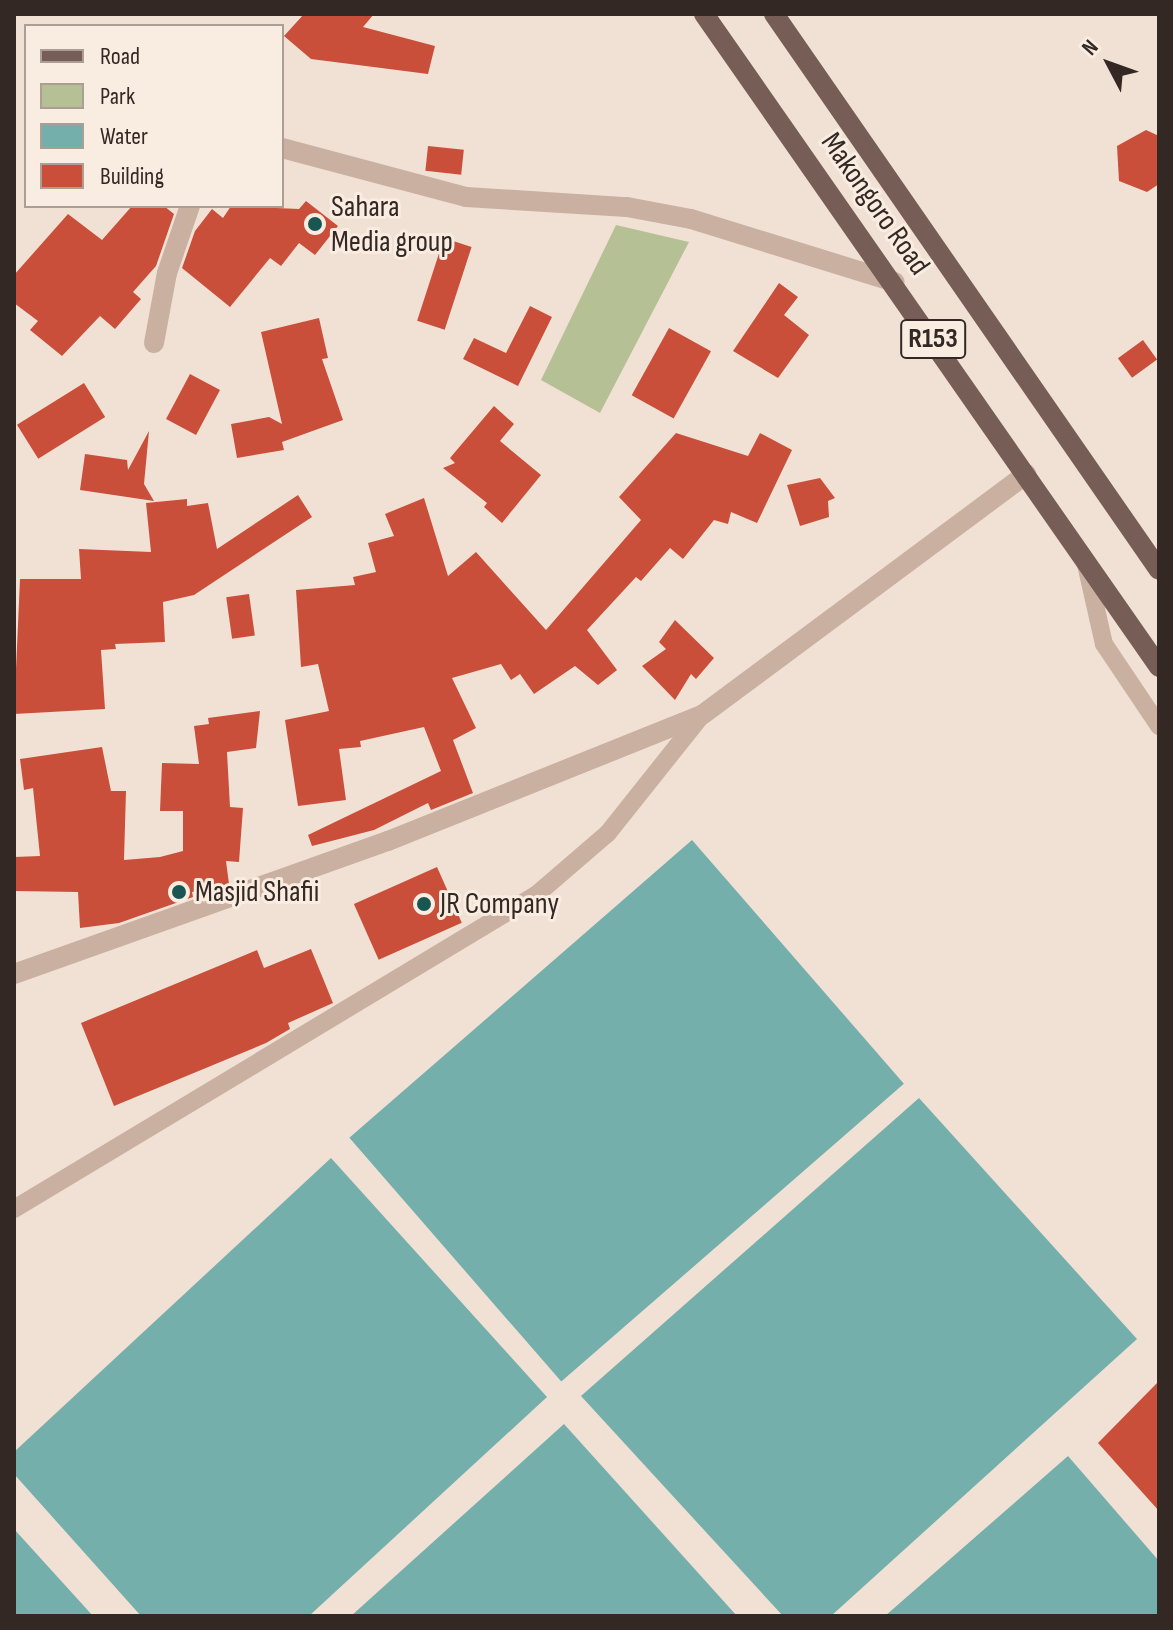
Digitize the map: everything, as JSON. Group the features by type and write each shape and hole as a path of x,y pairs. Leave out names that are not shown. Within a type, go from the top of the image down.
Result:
{"main road":[{"name":"Makongoro Road","path":"704,14 894,282 1159,667"},
{"name":"Makongoro Road","path":"774,14 1159,570"}],"street":[{"path":"284,149 466,197 627,207 691,219 894,282"},
{"path":"154,343 167,273 189,208"},
{"path":"14,974 388,841 702,715 1026,474"}],"lane":[{"path":"1085,560 1104,644 1159,726"},
{"path":"14,1209 536,895 608,833 702,715"}],"green space":[{"path":"616,225 689,242 600,413 541,380"}],"water":[{"path":"692,840 904,1084 561,1382 349,1138"},
{"path":"919,1098 1137,1339 831,1616 783,1616 581,1396"},
{"path":"331,1158 547,1397 309,1616 141,1616 14,1474 14,1452"},
{"path":"564,1424 737,1616 351,1616"},
{"path":"1068,1456 1159,1561 1159,1616 885,1616"},
{"path":"14,1529 93,1616 14,1616"}],"building":[{"path":"304,14 374,14 363,27 435,46 428,74 311,59 284,36"},
{"path":"1146,130 1159,136 1159,184 1147,192 1119,181 1117,146"},
{"path":"428,146 464,150 461,175 425,171"},
{"path":"306,201 338,226 315,255 299,243 281,266 270,258 230,307 182,268 195,231 212,209 223,218 230,208 299,209"},
{"path":"130,208 166,208 174,214 156,266 133,292 141,299 115,329 100,316 62,356 30,330 38,321 14,303 14,275 68,214 102,240"},
{"path":"444,238 472,247 445,330 417,321"},
{"path":"779,283 798,297 784,315 809,335 778,378 733,351"},
{"path":"530,306 552,317 518,386 463,359 474,338 506,353"},
{"path":"319,318 328,358 322,359 343,420 282,442 284,450 237,458 231,424 269,417 282,424 261,332"},
{"path":"669,328 711,351 674,419 632,395"},
{"path":"1143,340 1157,359 1132,378 1118,358"},
{"path":"190,374 220,390 196,435 166,419"},
{"path":"84,383 105,417 38,459 17,425"},
{"path":"494,406 514,424 500,441 541,475 502,523 484,507 487,503 443,468 455,463 450,458"},
{"path":"149,431 144,484 154,501 80,490 85,454 127,460 128,470"},
{"path":"676,433 748,456 760,433 792,450 757,523 731,512 728,524 714,520 683,559 670,548 641,581 636,577 587,630 617,670 598,685 575,666 534,694 520,674 511,680 501,664 452,678 476,728 453,740 473,793 431,810 428,803 374,830 312,846 308,835 441,771 424,727 360,741 361,747 339,749 346,800 298,806 285,720 329,711 318,664 301,667 296,590 355,585 353,577 376,572 368,543 394,536 385,514 424,498 448,576 476,552 546,630 641,520 619,497"},
{"path":"820,478 835,498 828,501 829,517 800,526 787,485"},
{"path":"298,495 312,517 194,595 163,602 165,642 115,644 116,649 101,650 105,709 14,714 20,579 81,579 79,549 151,552 146,503 187,499 187,506 208,503 217,549"},
{"path":"249,594 255,636 232,639 226,597"},
{"path":"675,620 714,658 696,679 691,674 675,700 642,666 666,649 659,642"},
{"path":"260,711 256,748 227,752 230,807 243,808 239,862 226,861 229,884 192,892 193,897 119,923 80,928 78,892 14,891 14,857 40,856 33,788 24,790 20,759 102,747 111,791 126,791 124,860 160,857 183,851 183,811 160,811 162,763 199,764 194,726 209,724 208,718"},
{"path":"437,867 462,923 379,960 354,904"},
{"path":"311,949 333,1003 288,1023 290,1029 266,1043 114,1106 81,1023 257,950 264,968"},
{"path":"1159,1381 1159,1511 1098,1443"}],"place":[{"name":"Sahara Media group","path":"315,224"},
{"name":"Masjid Shafii","path":"179,892"},
{"name":"JR Company","path":"424,904"}]}
